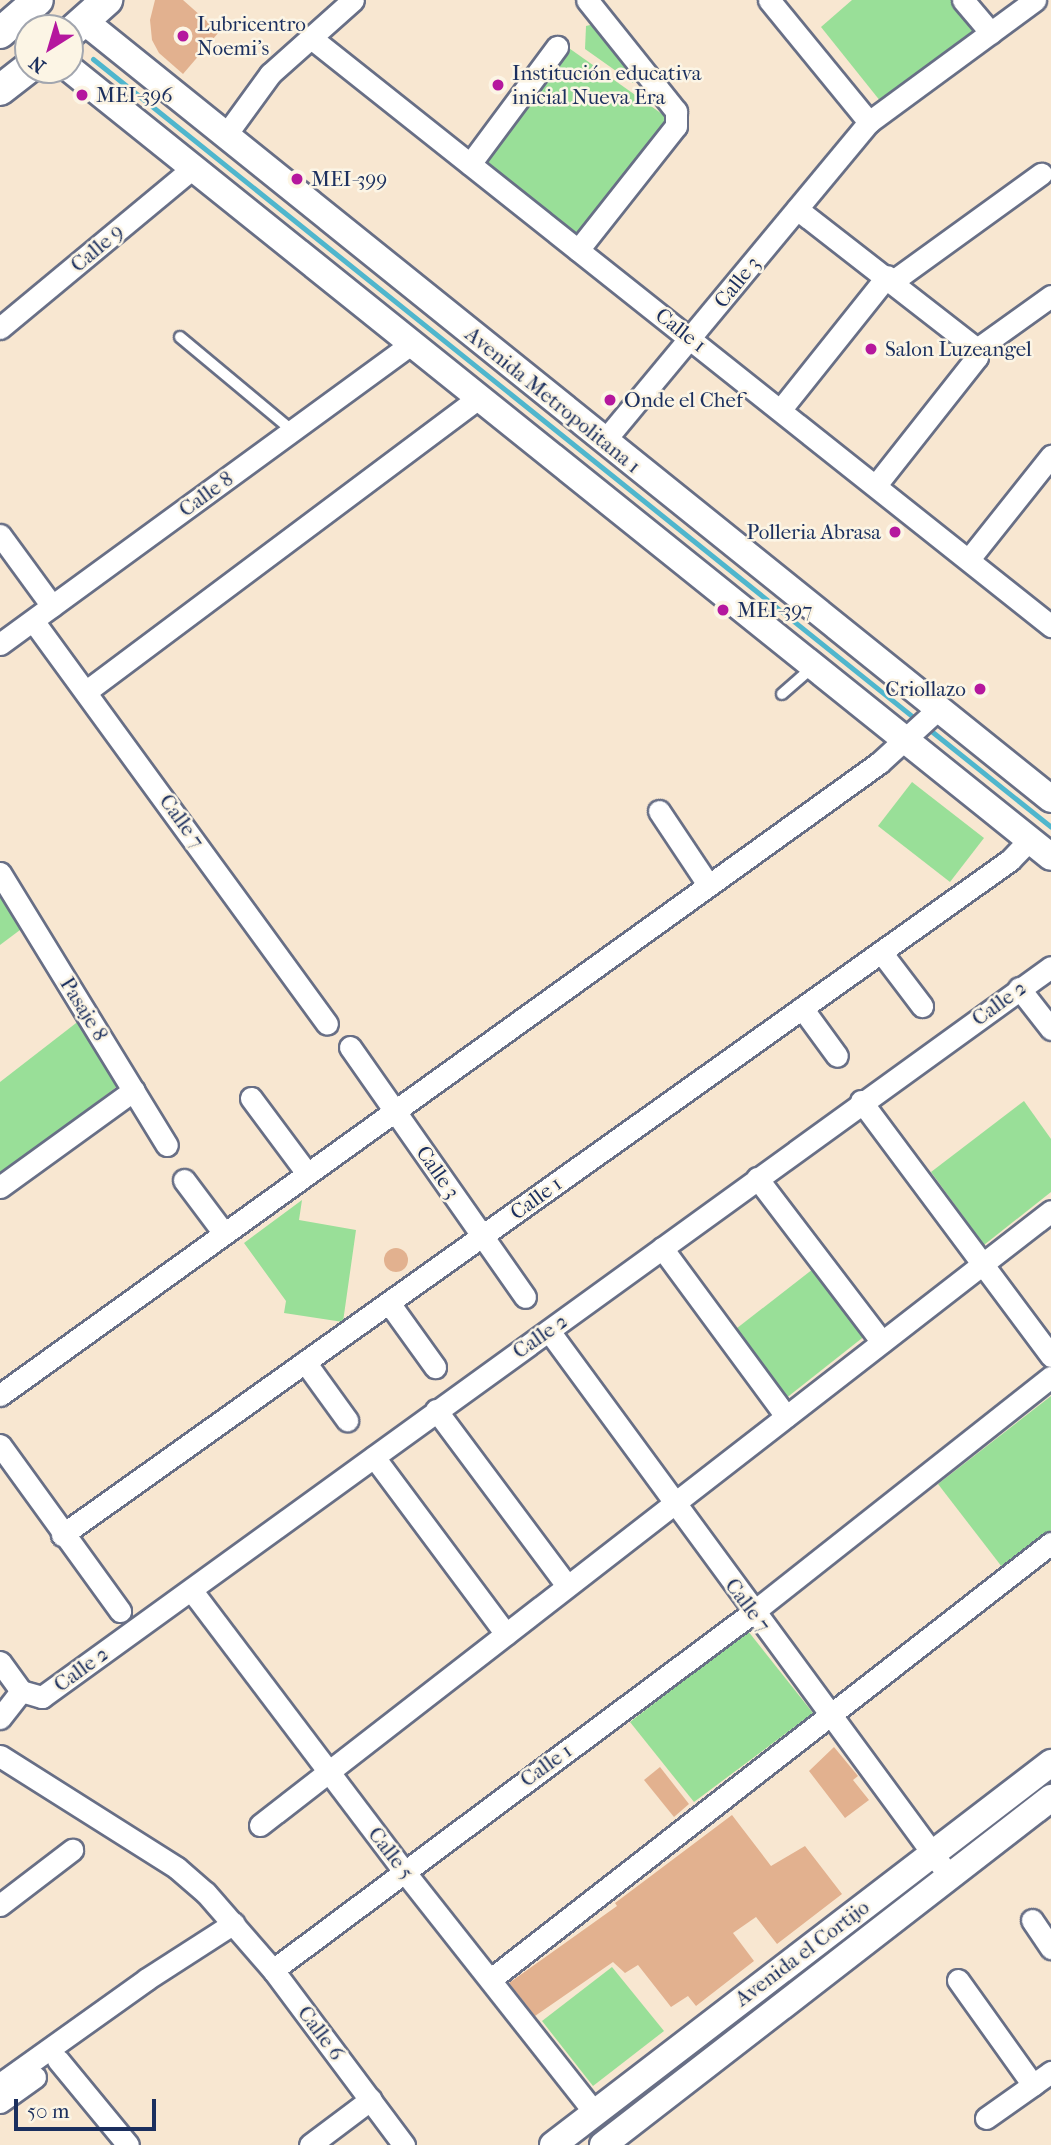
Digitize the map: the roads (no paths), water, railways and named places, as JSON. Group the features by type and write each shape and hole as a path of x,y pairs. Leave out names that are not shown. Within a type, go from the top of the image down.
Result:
{"main road":[{"path":"10,27 38,0"},
{"name":"Avenida Metropolitana 1","path":"56,0 67,14"},
{"path":"84,21 107,0"},
{"path":"0,90 14,79"}],"street":[{"path":"226,136 270,74 353,0"},
{"path":"578,250 676,126 677,111 587,0"},
{"path":"769,0 869,122"},
{"path":"963,0 991,33"},
{"name":"Calle 3","path":"605,440 869,122 1035,0"},
{"name":"Avenida Metropolitana 1","path":"84,32 226,136 605,440 828,649 910,737 1051,857"},
{"name":"Calle 1","path":"310,37 1051,626"},
{"path":"470,164 557,47"},
{"name":"Avenida Metropolitana 1","path":"84,80 478,398 828,649 935,713 1051,799"},
{"name":"Calle 9","path":"0,328 193,168"},
{"path":"781,409 890,279 1041,174"},
{"path":"797,209 977,349"},
{"path":"977,349 1051,296"},
{"name":"Calle 8","path":"0,644 34,622 52,606 411,344"},
{"path":"876,485 977,357 977,349"},
{"path":"88,690 478,398"},
{"path":"969,559 1051,456"},
{"path":"0,535 52,606"},
{"name":"Calle 7","path":"34,622 88,690 327,1024"},
{"path":"0,1395 910,737 935,713"},
{"path":"659,811 707,883"},
{"name":"Calle 1","path":"62,1535 1010,860 1030,839"},
{"name":"Pasaje 8","path":"0,873 167,1144"},
{"path":"881,952 922,1006"},
{"name":"Calle 2","path":"24,1693 42,1697 192,1591 861,1101 1051,967"},
{"path":"1019,988 1051,1029"},
{"path":"802,1008 837,1056"},
{"name":"Calle 3","path":"350,1047 525,1297"},
{"path":"0,1187 134,1090"},
{"path":"251,1098 306,1172"},
{"path":"861,1101 1051,1356"},
{"path":"757,1178 882,1342"},
{"path":"184,1180 223,1233"},
{"path":"260,1825 1051,1211"},
{"path":"662,1248 786,1416"},
{"path":"389,1303 435,1367"},
{"name":"Calle 7","path":"549,1331 752,1613 834,1714 950,1877"},
{"path":"305,1362 347,1420"},
{"name":"Calle 1","path":"273,1970 403,1870 752,1613 1051,1377"},
{"path":"436,1410 567,1586"},
{"path":"0,1445 62,1535 120,1611"},
{"path":"374,1457 506,1634"},
{"path":"492,1979 1051,1543"},
{"name":"Calle 5","path":"192,1591 403,1870 492,1979 594,2112"},
{"path":"0,1662 24,1693 0,1718"},
{"name":"Calle 6","path":"0,1756 177,1868 234,1923 273,1970 404,2145"},
{"name":"Avenida el Cortijo","path":"554,2145 1051,1763"},
{"name":"Avenida el Cortijo","path":"603,2145 1051,1798"},
{"path":"0,1905 72,1850"},
{"path":"1032,1920 1051,1948"},
{"path":"0,2084 147,1979 234,1923"},
{"path":"958,1980 1033,2085"},
{"path":"0,2102 121,2015"},
{"path":"58,2060 128,2145"},
{"path":"986,2118 1051,2072"},
{"path":"310,2145 371,2099"}],"lane":[{"path":"180,337 293,431"},
{"path":"782,694 828,649"}],"waterway":[{"path":"93,59 917,720"},
{"path":"925,726 1051,827"}],"place":[{"name":"Lubricentro Noemi's","path":"183,36"},
{"name":"Institución educativa inicial Nueva Era","path":"498,85"},
{"name":"MEI-396","path":"82,95"},
{"name":"MEI-399","path":"297,179"},
{"name":"Salon Luzeangel","path":"871,349"},
{"name":"Onde el Chef","path":"610,400"},
{"name":"Polleria Abrasa","path":"895,532"},
{"name":"MEI-397","path":"723,610"},
{"name":"Criollazo","path":"980,689"}]}
